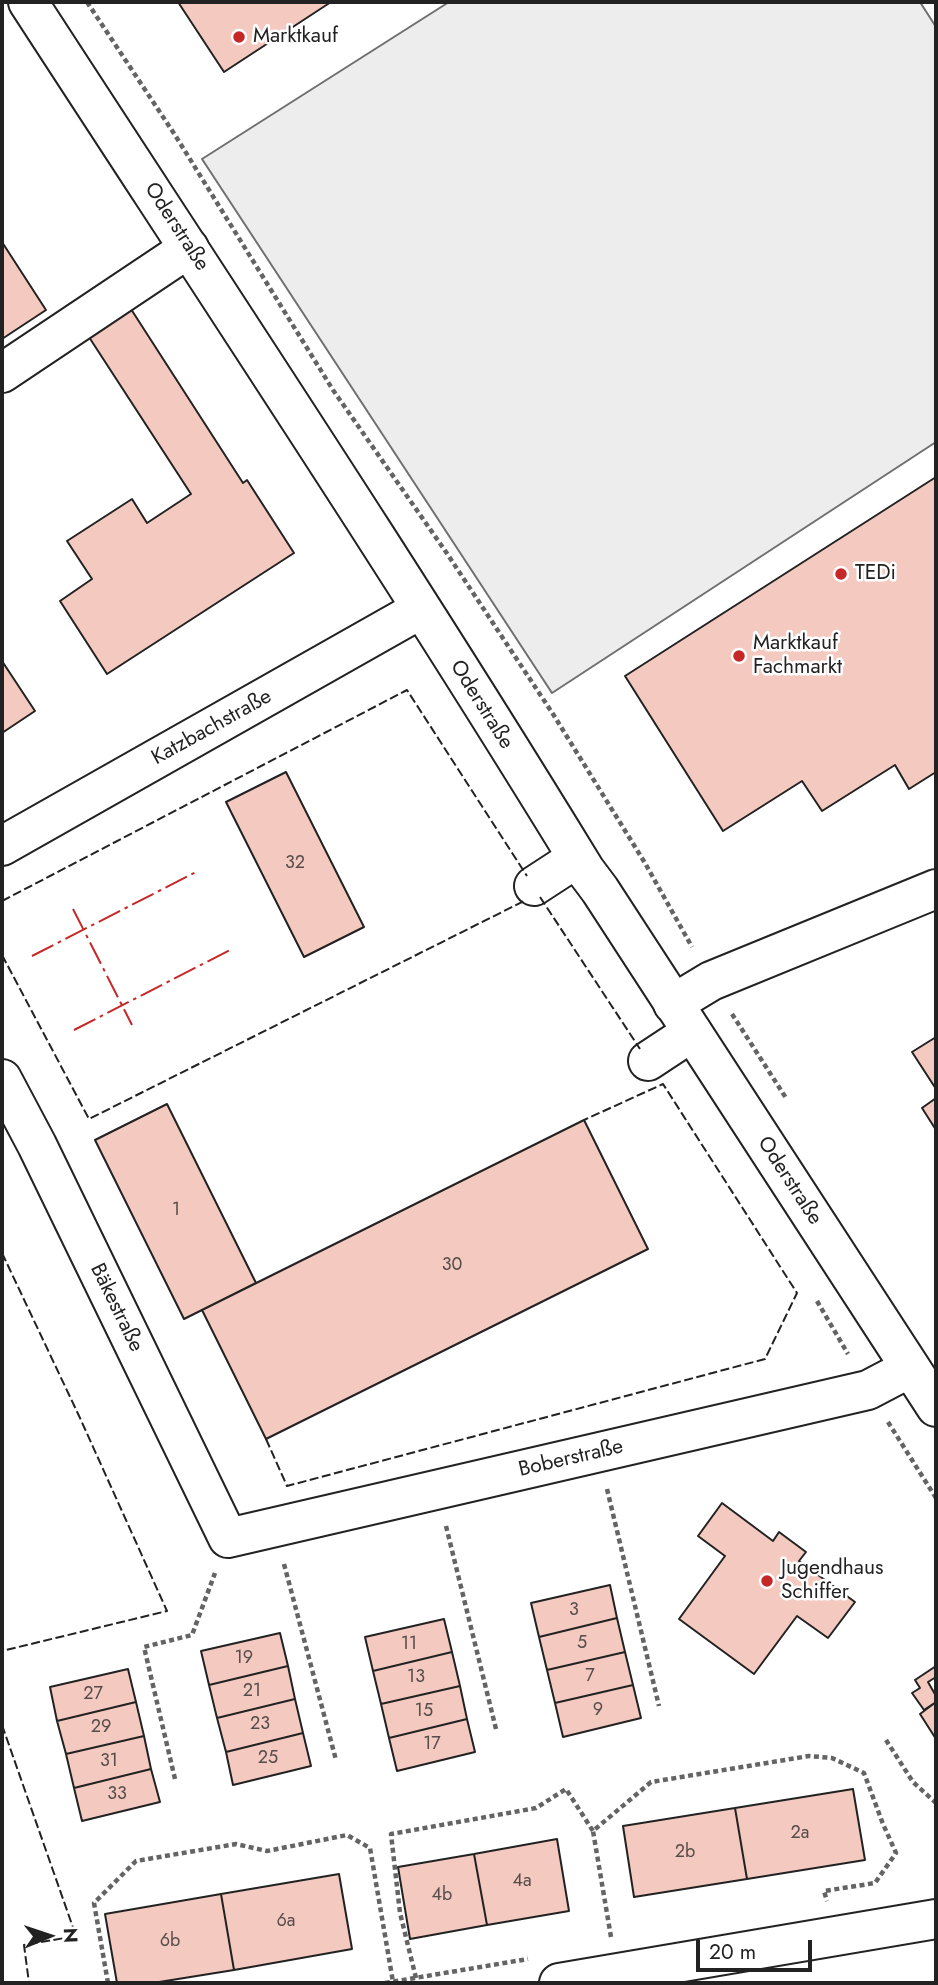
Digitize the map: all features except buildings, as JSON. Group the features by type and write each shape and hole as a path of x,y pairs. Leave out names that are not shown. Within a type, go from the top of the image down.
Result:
{"street":[{"name":"Oderstraße","path":"28,2 421,609 577,858 936,1407"},
{"path":"2,373 189,248"},
{"name":"Katzbachstraße","path":"2,846 421,609"},
{"path":"534,886 577,858"},
{"path":"648,1061 711,981 936,889"},
{"name":"Bäkestraße","path":"2,1079 37,1145 228,1538"},
{"name":"Boberstraße","path":"228,1538 868,1390 910,1368"},
{"path":"559,1983 936,1919"}],"path":[{"path":"87,2 175,135 333,390 446,552 553,714 645,863 711,981 790,1105"},
{"path":"93,33 103,26"},
{"path":"599,1452 659,1706"},
{"path":"437,1490 496,1729"},
{"path":"275,1527 336,1760"},
{"path":"175,1779 144,1647 192,1635 228,1538"},
{"path":"886,1740 913,1782 936,1802"},
{"path":"593,1831 652,1782 809,1756 832,1758 864,1773 896,1853 874,1882 824,1891 828,1908"},
{"path":"416,1978 400,1913 391,1834 536,1808 566,1789 593,1831 612,1945"},
{"path":"108,1983 94,1903 136,1861 236,1844 267,1851 347,1835 370,1848 393,1982"}],"shaded area":[{"path":"449,2 920,2 936,27 936,442 552,693 202,159"}],"fence":[{"path":"2,901 407,690 527,876"},
{"path":"540,897 640,1049"},
{"path":"2,955 89,1119 526,900"},
{"path":"266,1439 287,1486 765,1359 797,1293 663,1084 584,1120"},
{"path":"2,1253 167,1611 2,1651"},
{"path":"2,1725 76,1936 24,1945 29,1983"}],"power":[{"path":"32,956 196,872"},
{"path":"73,909 132,1025"},
{"path":"74,1030 232,949"}],"place":[{"name":"Marktkauf","path":"239,37"},
{"name":"TEDi","path":"841,574"},
{"name":"Marktkauf Fachmarkt","path":"739,656"},
{"name":"Jugendhaus Schiffer","path":"767,1581"}]}
